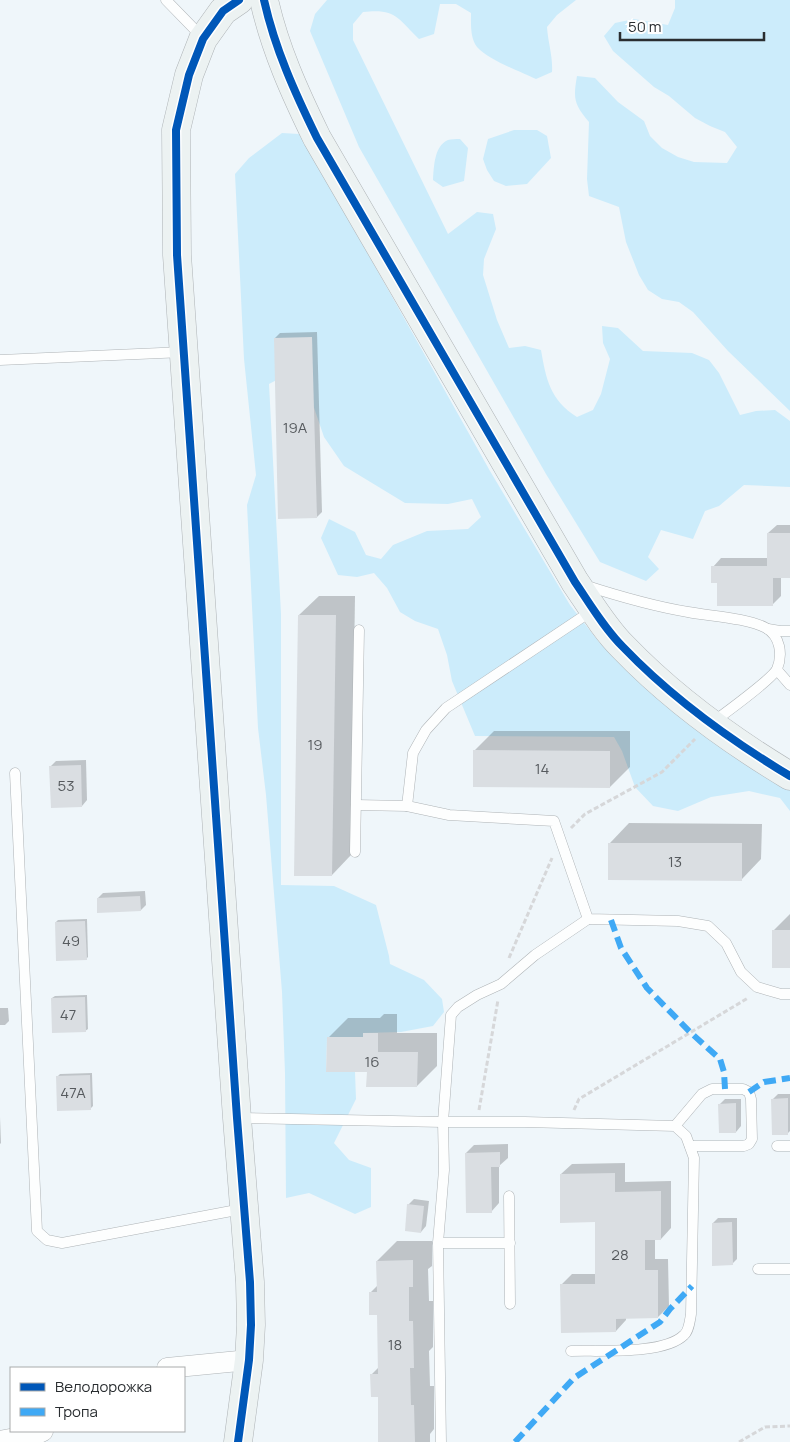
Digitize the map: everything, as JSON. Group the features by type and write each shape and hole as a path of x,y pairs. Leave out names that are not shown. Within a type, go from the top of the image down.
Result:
{"street":[{"path":"238,1442 249,1360 250,1290 177,255 176,130 189,75 203,39 223,11 239,0"},
{"path":"264,0 270,29 292,86 317,138 575,582 622,646 670,691 712,723 790,776"},
{"path":"177,1367 249,1360"},
{"path":"0,1441 41,1432"}],"lane":[{"path":"166,0 203,39"},
{"path":"0,360 184,352"},
{"path":"575,582 643,602 686,612 748,622 780,631 790,631"},
{"path":"408,806 413,753 426,730 446,708 594,610"},
{"path":"712,723 777,670 780,656 779,641 767,628"},
{"path":"356,852 359,630"},
{"path":"777,670 790,685"},
{"path":"15,773 37,1232 47,1240 62,1243 244,1209"},
{"path":"356,805 408,806 450,814 554,821 588,918"},
{"path":"441,1442 438,1244 444,1170 443,1122 451,1015 458,1007 477,995 501,984 536,955 588,918 678,921 708,926 726,943 742,972 757,987 781,994 790,994"},
{"path":"675,1126 702,1094 712,1089 743,1089 748,1092 752,1099 752,1139 749,1144 744,1146 690,1146"},
{"path":"237,1118 675,1126 686,1136 694,1158 691,1314 686,1334 673,1344 650,1349 571,1351"},
{"path":"777,1146 790,1146"},
{"path":"509,1196 510,1304"},
{"path":"438,1244 510,1242"},
{"path":"758,1270 790,1269"}],"path":[{"path":"478,1123 485,1070 501,984 512,947 561,838 585,814 662,772 712,723"},
{"path":"568,1124 580,1099 763,989"},
{"path":"739,1442 765,1427 790,1426"}],"shaded area":[{"path":"327,0 576,0 557,15 547,27 552,72 536,79 497,61 477,47 472,35 471,13 456,4 440,4 434,34 419,39 400,20 389,13 363,12 353,24 353,40 448,234 477,212 493,214 496,229 484,259 483,275 497,320 509,348 525,346 541,350 547,379 555,396 561,403 577,417 593,410 601,394 610,359 603,343 602,326 618,328 643,351 692,353 709,360 719,373 740,415 756,411 775,410 790,421 790,487 744,485 719,506 705,511 693,539 661,530 648,557 659,569 646,581 600,562 546,474 359,147 310,31 315,14"},
{"path":"675,0 790,0 790,411 728,351 693,312 679,302 662,299 648,290 639,275 626,242 619,207 589,196 587,179 589,122 576,101 577,76 595,78 618,102 644,121 650,136 662,148 678,157 694,162 727,163 737,147 725,132 695,118 669,96 654,87 613,51 604,36 615,23 634,19 668,25 675,8"},
{"path":"514,130 537,130 547,136 551,158 527,184 506,186 494,181 483,159 488,139"},
{"path":"282,133 299,134 490,471 570,605 599,642 658,697 790,787 790,811 780,798 749,791 711,797 678,811 653,806 635,787 622,751 614,737 475,736 452,681 447,655 438,629 415,621 400,612 387,588 374,573 357,577 338,575 321,538 329,519 355,532 366,555 381,559 393,545 427,531 468,529 481,517 472,499 448,504 405,503 344,466 324,437 309,393 284,376 269,384 281,614 281,885 334,886 376,905 390,964 424,980 442,999 444,1012 433,1026 401,1032 363,1033 363,1037 327,1038 326,1072 355,1072 356,1099 334,1143 349,1160 371,1168 371,1207 355,1214 309,1193 286,1198 282,992 266,795 258,728 247,505 256,475 244,359 235,174 249,158"},
{"path":"460,139 468,148 464,181 443,187 433,180 437,152 443,143 448,140"}],"building":[{"path":"312,337 317,518 278,519 274,338"},
{"path":"767,533 790,533 790,578 773,578 773,606 717,606 717,583 711,583 711,566 767,566"},
{"path":"298,615 336,615 332,876 294,876"},
{"path":"473,750 610,751 610,788 473,787"},
{"path":"81,765 82,807 51,808 49,766"},
{"path":"608,843 742,843 742,881 608,880"},
{"path":"140,896 141,911 97,913 97,898"},
{"path":"85,921 87,960 56,961 55,922"},
{"path":"772,930 790,930 790,968 772,968"},
{"path":"85,997 86,1032 52,1033 51,998"},
{"path":"363,1033 378,1033 378,1052 418,1052 417,1087 366,1087 367,1072 326,1072 327,1037 363,1037"},
{"path":"90,1075 91,1110 57,1111 56,1076"},
{"path":"788,1098 788,1135 772,1135 771,1099"},
{"path":"736,1103 736,1133 719,1133 718,1104"},
{"path":"500,1152 500,1167 491,1167 492,1213 466,1213 465,1153"},
{"path":"615,1173 615,1192 661,1191 661,1240 645,1240 645,1270 658,1270 658,1318 616,1319 616,1332 561,1333 560,1284 595,1284 595,1222 560,1223 560,1174"},
{"path":"407,1204 424,1206 421,1233 405,1231"},
{"path":"732,1222 733,1265 712,1266 712,1223"},
{"path":"413,1260 413,1287 409,1287 409,1321 413,1321 414,1368 410,1368 415,1442 378,1442 378,1397 371,1397 370,1374 378,1374 377,1315 369,1315 369,1292 377,1292 376,1261"}],"marked path":[{"path":"611,920 621,948 647,988 690,1032 720,1059 724,1072 725,1089"},
{"path":"749,1092 764,1082 790,1078"},
{"path":"515,1442 574,1378 660,1322 692,1286"}],"cycle path":[{"path":"238,1442 249,1360 251,1325 250,1282 177,255 176,130 189,75 203,39 223,11 239,0"},
{"path":"264,0 286,70 317,138 575,582 603,624 641,665 681,700 723,733 790,776"}]}
